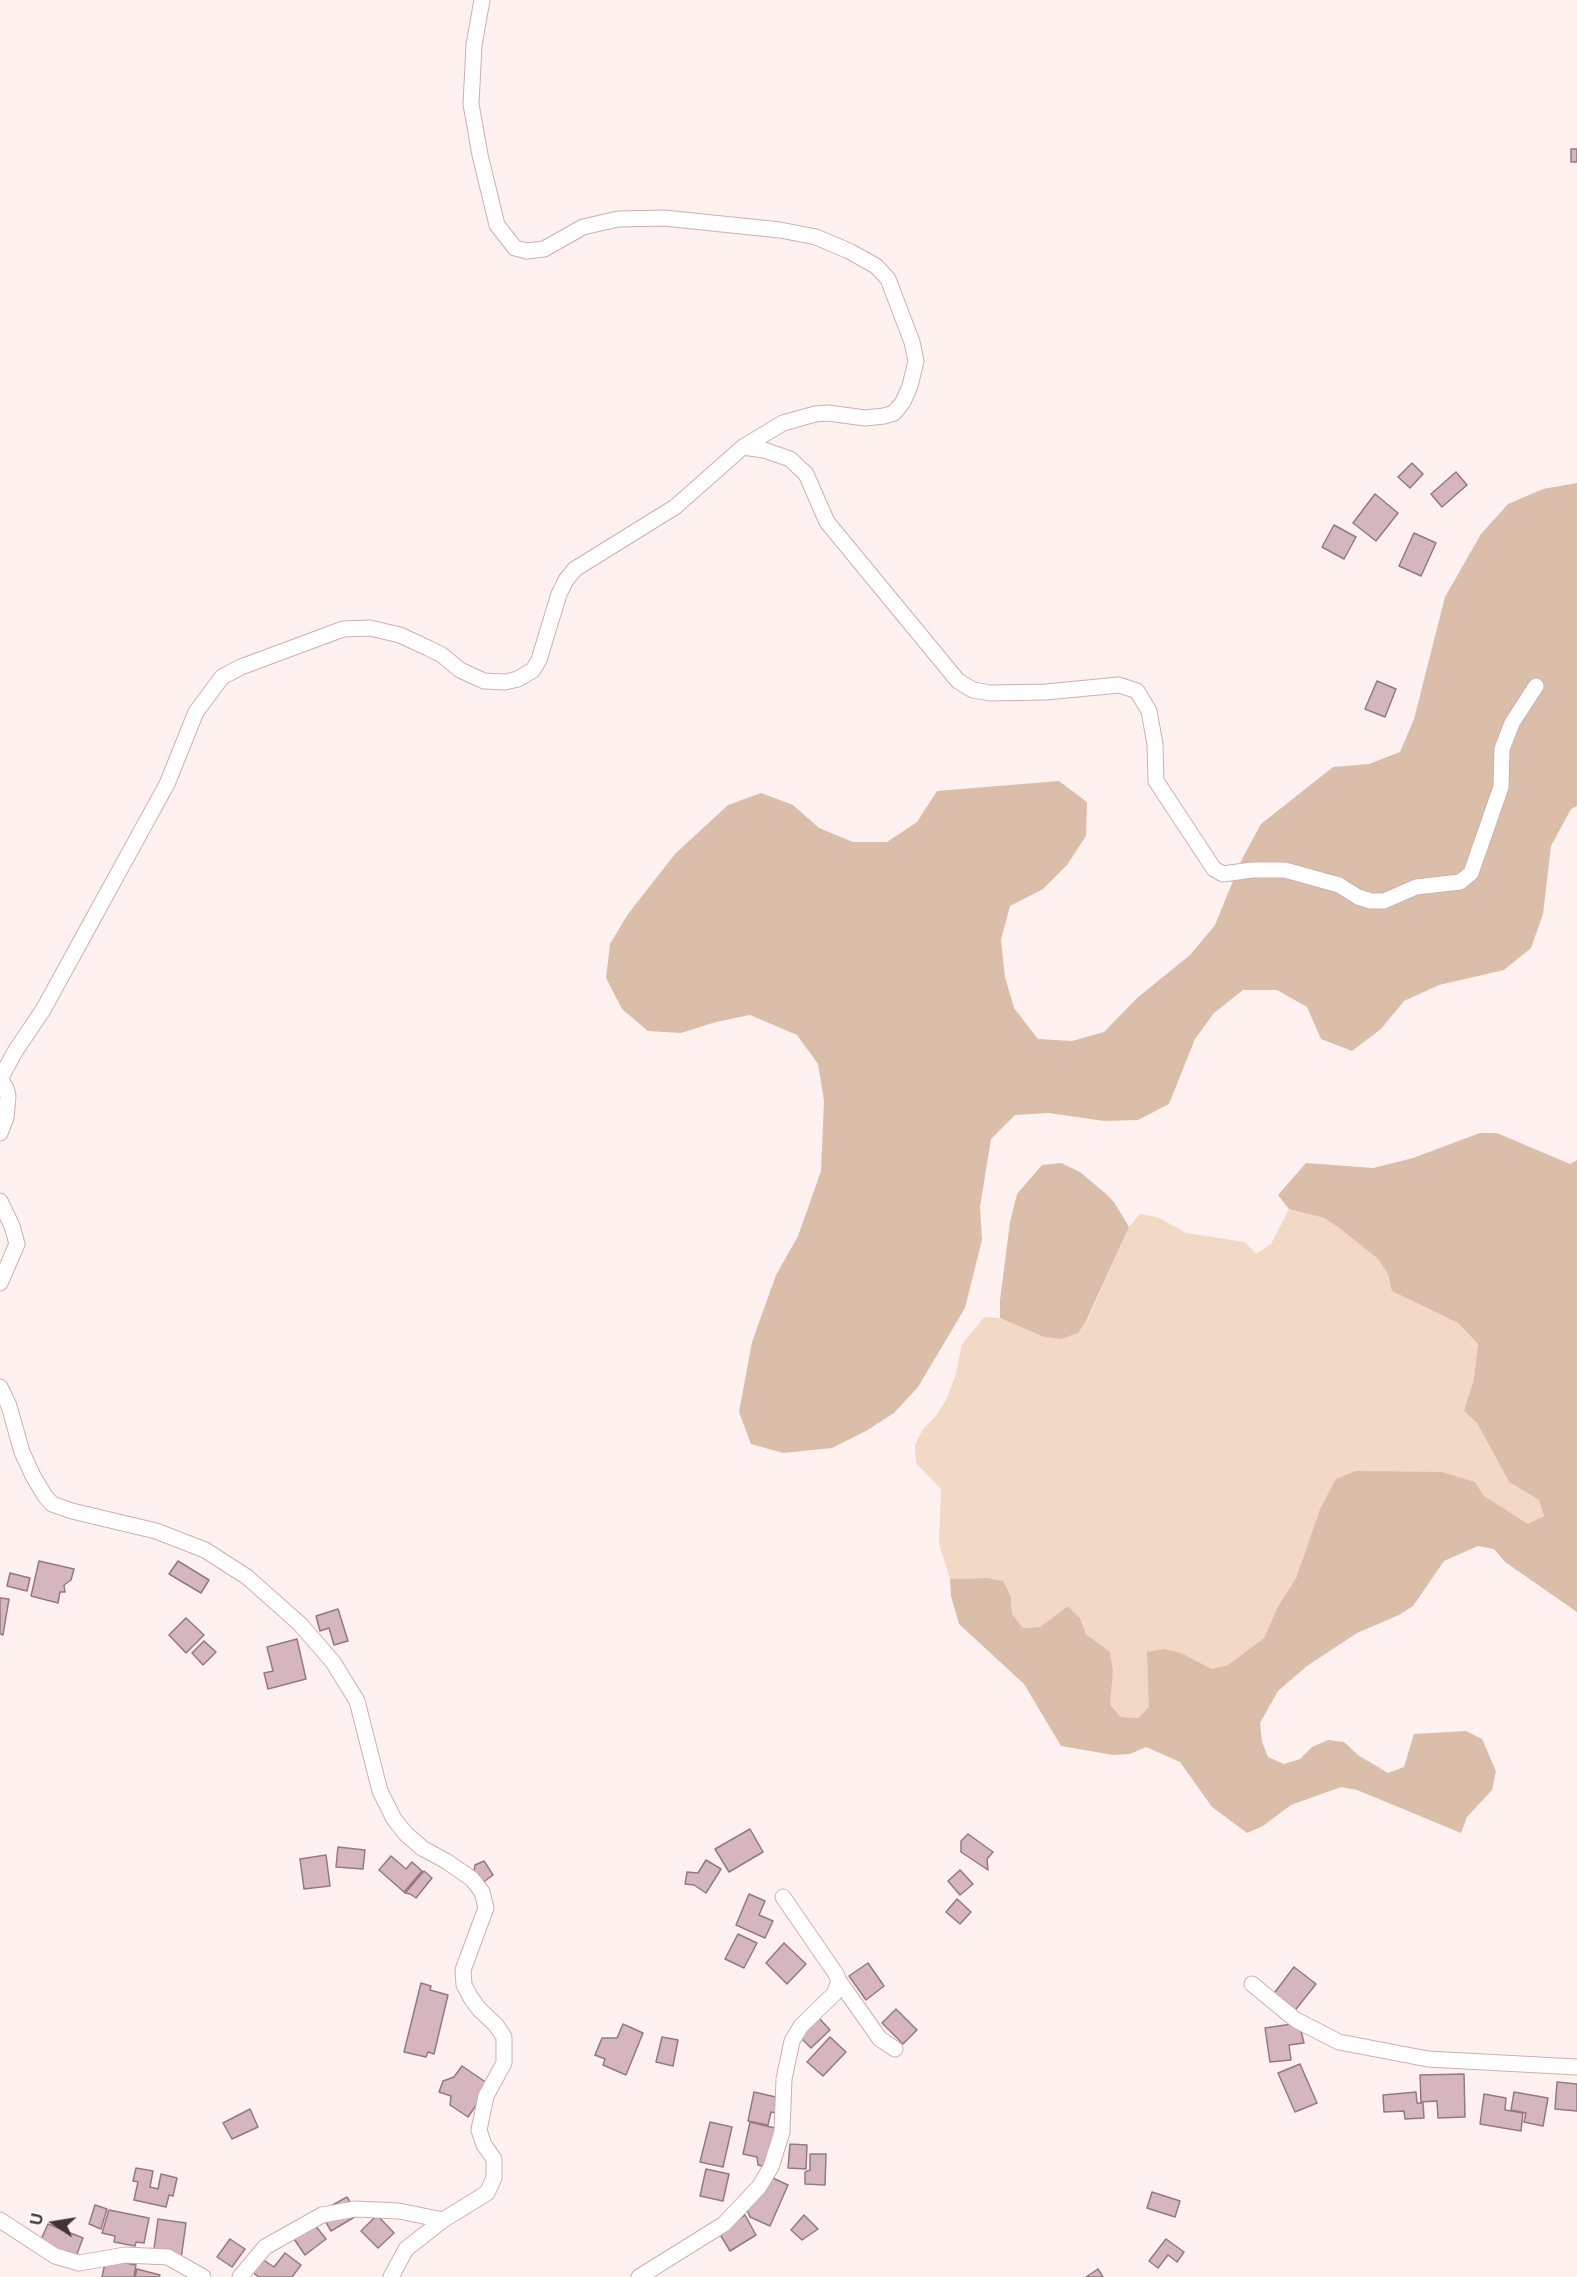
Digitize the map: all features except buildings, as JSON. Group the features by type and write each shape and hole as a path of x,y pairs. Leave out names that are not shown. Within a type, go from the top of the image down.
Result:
{"street":[{"path":"0,1133 6,1118 8,1096 0,1079 43,1010 167,784 196,712 222,677 241,667 343,628 370,628 400,635 429,648 442,655 460,670 484,681 505,682 518,679 533,670 539,660 559,594 575,569 675,507 743,447 783,423 815,414 828,413 865,418 884,416 894,413 903,402 910,386 916,361 912,342 888,279 876,266 816,237 780,230 664,218 618,219 583,227 544,249 527,251 515,248 497,225 480,155 471,104 474,45 482,0"},
{"path":"743,447 764,450 790,459 806,474 827,522 958,681 973,690 990,693 1046,692 1119,685 1137,691 1149,711 1155,744 1156,781 1214,869 1223,874 1252,870 1285,870 1338,885 1358,897 1371,901 1384,901 1416,887 1460,882 1471,873 1501,787 1502,749 1512,723 1536,686"},
{"path":"0,1201 12,1226 17,1244 0,1283"},
{"path":"0,1387 9,1406 22,1452 33,1476 52,1504 156,1531 205,1550 247,1577 300,1624 333,1662 357,1701 380,1791 394,1819 422,1848 472,1879 482,1892 486,1908 463,1970 464,1985 471,1998 504,2037 504,2063 486,2096 479,2130 484,2145 494,2159 494,2178 487,2193 443,2220 406,2249 391,2277"},
{"path":"783,1897 880,2039 895,2049"},
{"path":"639,2277 724,2224 759,2187 771,2167 782,2132 784,2079 792,2042 801,2026 834,1994 839,1981"},
{"path":"1252,1984 1296,2020 1339,2042 1428,2059 1577,2067"},
{"path":"240,2277 265,2247 322,2215 355,2209 399,2211 443,2220"},
{"path":"0,2220 55,2256 79,2263 125,2255 168,2257 203,2277"}],"shaded area":[{"path":"1577,483 1577,806 1571,809 1551,846 1543,914 1531,948 1504,970 1439,985 1404,1001 1381,1029 1352,1051 1321,1039 1307,1007 1277,990 1243,990 1214,1013 1195,1039 1169,1104 1138,1120 1104,1121 1049,1113 1015,1115 991,1139 980,1207 982,1240 965,1308 918,1387 894,1413 866,1431 832,1448 783,1453 751,1444 739,1412 752,1342 776,1275 798,1236 821,1171 824,1101 818,1064 797,1035 750,1015 716,1022 681,1033 648,1031 622,1009 606,978 610,944 628,914 675,854 728,805 761,793 793,805 819,828 853,842 887,842 917,822 937,791 1059,781 1087,802 1086,836 1067,865 1043,889 1010,906 1001,940 1005,977 1014,1008 1038,1039 1072,1041 1104,1032 1137,998 1190,955 1215,925 1242,859 1261,824 1333,767 1369,764 1400,752 1414,719 1445,597 1481,534 1508,504 1543,489"},
{"path":"1480,1133 1497,1133 1570,1164 1577,1160 1577,1612 1505,1562 1494,1549 1478,1546 1444,1561 1413,1606 1399,1615 1357,1633 1307,1666 1278,1691 1260,1723 1262,1742 1268,1757 1284,1764 1300,1759 1312,1747 1328,1740 1344,1742 1358,1755 1388,1773 1404,1767 1414,1734 1466,1731 1482,1739 1496,1771 1492,1790 1467,1817 1461,1833 1357,1790 1341,1787 1291,1805 1263,1826 1247,1833 1212,1807 1180,1762 1146,1747 1130,1754 1113,1755 1061,1746 1024,1684 959,1624 951,1596 950,1579 987,1578 1003,1581 1011,1597 1012,1614 1023,1628 1040,1627 1068,1606 1080,1618 1086,1634 1110,1652 1113,1670 1110,1705 1121,1717 1138,1718 1149,1707 1147,1652 1164,1649 1181,1653 1212,1669 1228,1665 1264,1638 1277,1608 1296,1578 1320,1509 1336,1479 1356,1471 1442,1472 1475,1482 1484,1496 1528,1524 1544,1516 1539,1500 1509,1482 1477,1423 1464,1411 1474,1378 1478,1344 1458,1323 1392,1291 1388,1274 1378,1259 1338,1227 1324,1218 1289,1209 1278,1195 1306,1163 1373,1168 1413,1158"},
{"path":"1061,1163 1080,1172 1105,1193 1114,1202 1129,1227 1087,1319 1078,1333 1061,1339 1044,1337 1000,1318 1000,1300 1010,1222 1017,1194 1042,1165"},
{"path":"1289,1209 1324,1218 1338,1227 1378,1259 1388,1274 1393,1291 1458,1323 1478,1344 1474,1378 1464,1411 1477,1423 1509,1482 1539,1500 1544,1516 1529,1525 1484,1496 1475,1482 1320,1509 1296,1578 1277,1608 1264,1638 1228,1665 1212,1669 1181,1653 1150,1708 1138,1718 1121,1717 1109,1705 1113,1670 1110,1652 1086,1634 1080,1618 1068,1606 1040,1627 1023,1628 1012,1614 1011,1597 987,1578 950,1579 939,1544 941,1489 916,1463 915,1445 923,1429 936,1416 946,1400 956,1374 962,1344 984,1317 1000,1318 1044,1337 1088,1319 1129,1227 1140,1214 1157,1217 1187,1233 1245,1242 1256,1254 1271,1244"}]}
